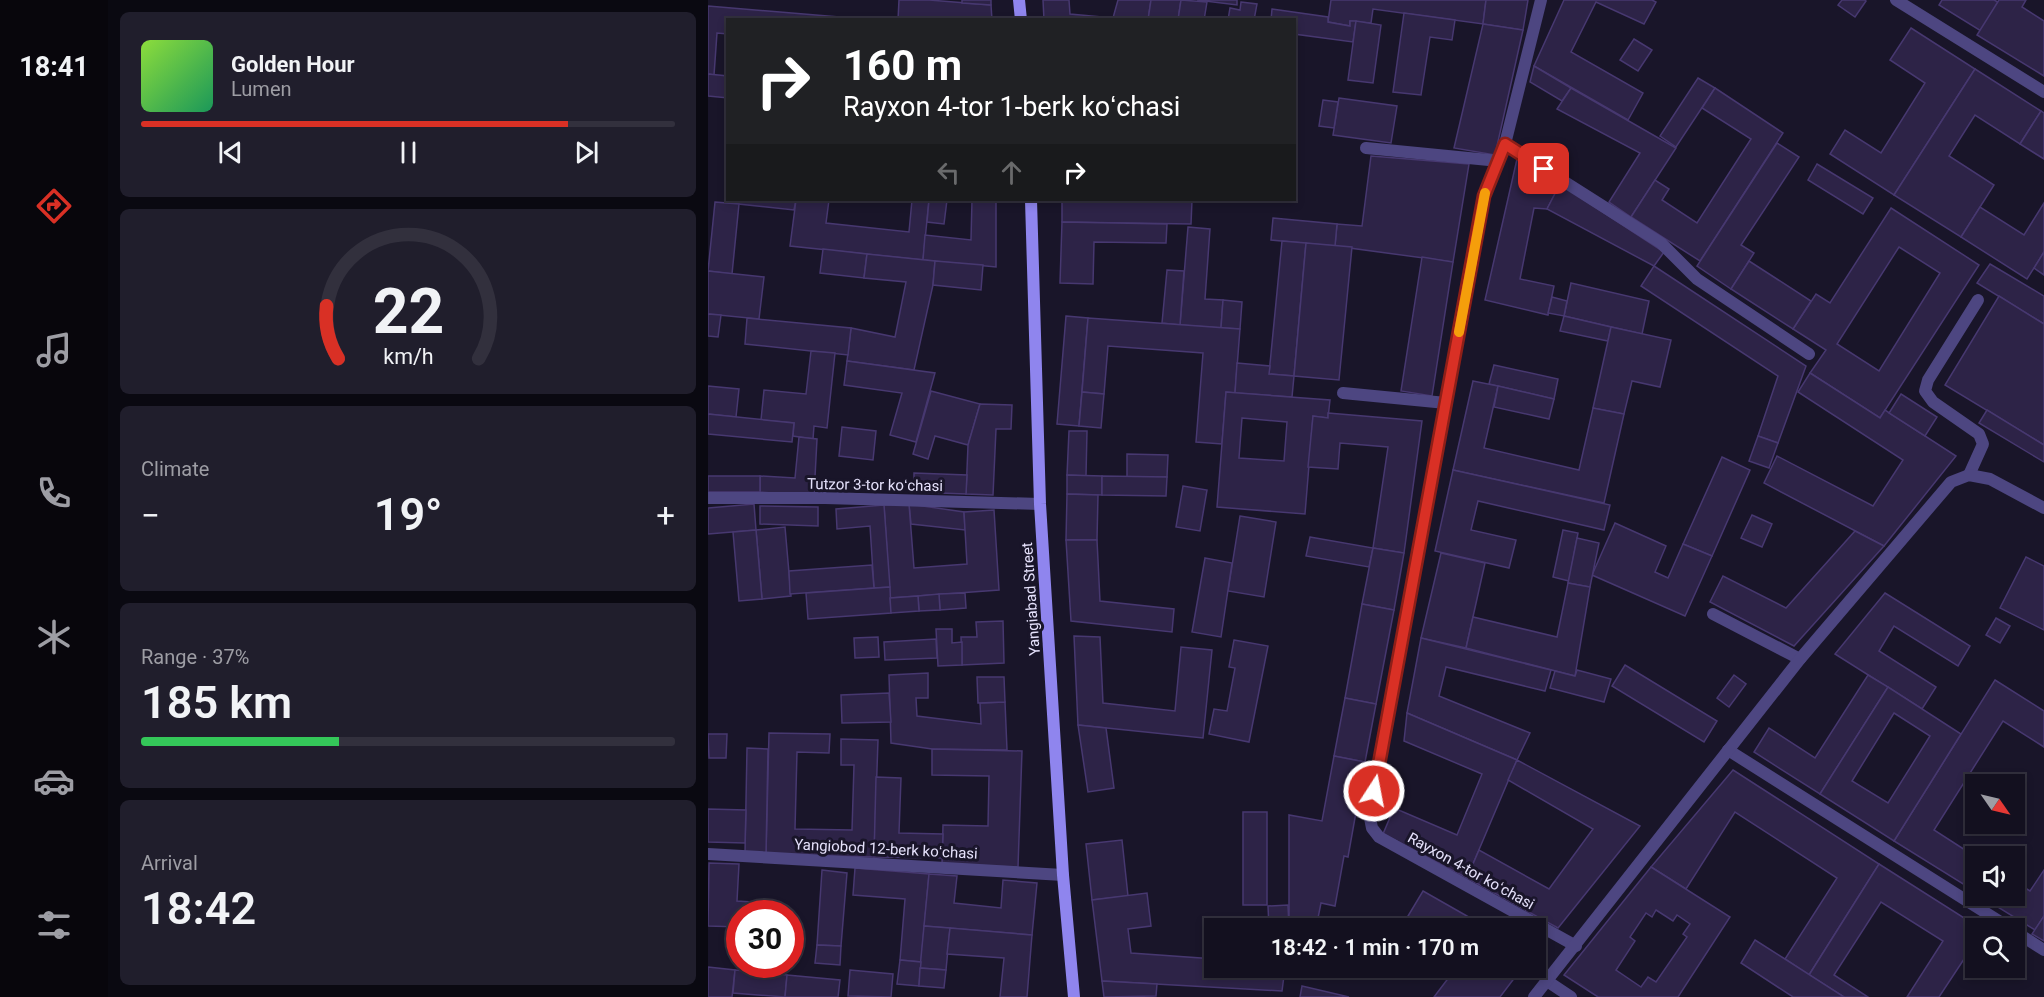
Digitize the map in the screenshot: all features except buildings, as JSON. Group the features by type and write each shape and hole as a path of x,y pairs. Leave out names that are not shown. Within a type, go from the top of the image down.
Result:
{"street":[{"path":"1018,0 1021,18"},
{"name":"Rayxon 4-tor koʻchasi","path":"1541,0 1505,144 1484,196 1370,813 1372,828 1379,837 1576,946"},
{"path":"1896,0 2044,92"},
{"path":"1505,144 1661,243 1696,279 1809,354"},
{"path":"1366,148 1499,161"},
{"name":"Yangiabad Street","path":"1031,201 1040,504 1063,875 1074,997"},
{"path":"1969,476 1983,444 1979,434 1933,402 1924,391 1928,380 1978,300"},
{"path":"1343,393 1446,403"},
{"path":"1534,997 1800,659 1951,482 1969,476 1990,479 2044,508"},
{"name":"Tutzor 3-tor koʻchasi","path":"708,498 825,498 1040,504"},
{"path":"1713,614 1800,659"},
{"path":"1728,750 1994,918"},
{"name":"Yangiobod 12-berk koʻchasi","path":"708,854 1063,875"},
{"path":"2025,938 2044,950"},
{"path":"1547,981 1571,997"}],"slow traffic":[{"path":"1459,332 1485,193"}],"route":[{"path":"1374,791 1484,196 1505,144 1544,169"}]}
